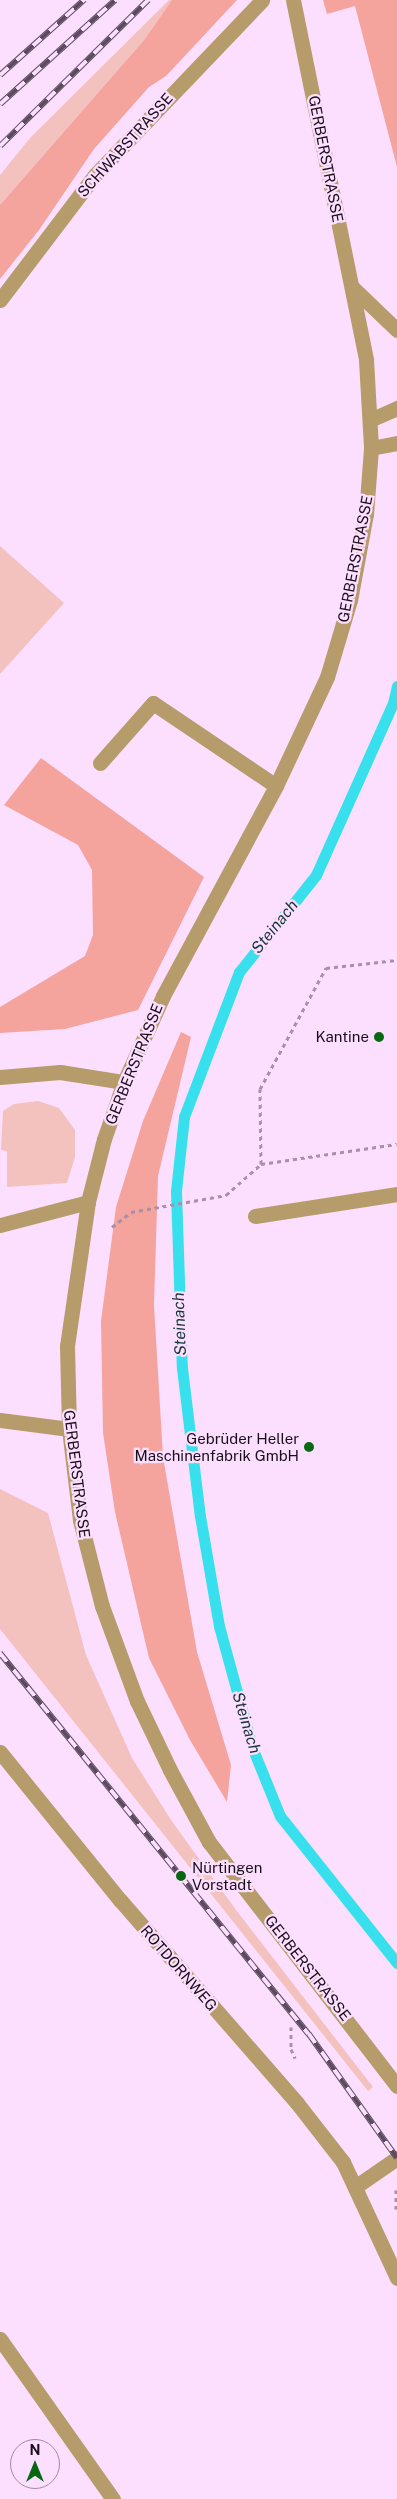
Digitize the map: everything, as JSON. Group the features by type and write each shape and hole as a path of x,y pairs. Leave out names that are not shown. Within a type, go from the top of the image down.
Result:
{"street":[{"name":"SCHWABSTRASSE","path":"0,300 94,175 262,0"},
{"name":"GERBERSTRASSE","path":"292,0 353,288 366,360 371,448 366,514 350,600 327,677 276,786 162,996 124,1082 104,1139 88,1202 67,1346 69,1429 80,1520 102,1606 137,1701 170,1770 210,1842 397,2086"},
{"path":"353,288 397,330"},
{"path":"370,420 397,408"},
{"path":"371,448 397,443"},
{"path":"100,763 153,703 276,786"},
{"path":"0,1077 60,1072 124,1082"},
{"path":"255,1216 397,1194"},
{"path":"0,1225 88,1202"},
{"path":"0,1420 69,1429"},
{"name":"ROTDORNWEG","path":"0,1752 120,1900 297,2103 343,2162 397,2278"},
{"path":"355,2187 397,2158"},
{"path":"0,2339 113,2499"}],"path":[{"path":"261,1164 260,1089 326,968 397,960"},
{"path":"131,1212 226,1195 261,1164 397,1144"}],"shaded area":[{"path":"169,0 172,0 144,40 0,205 0,175 30,138"},
{"path":"172,0 237,0 166,76 149,87 94,149 39,230 0,279 0,205 144,40"},
{"path":"323,0 397,0 397,167 355,6 327,14"},
{"path":"0,546 64,603 0,674"},
{"path":"41,758 204,877 138,1010 65,1029 0,1033 0,1007 85,956 93,935 92,870 78,845 4,805"},
{"path":"181,1032 191,1037 158,1176 154,1305 163,1457 197,1652 231,1765 227,1802 190,1740 149,1658 115,1512 103,1433 101,1321 116,1207 143,1121"},
{"path":"38,1101 59,1108 75,1130 75,1157 67,1183 7,1187 7,1151 1,1150 3,1111 14,1104"},
{"path":"0,1489 48,1513 86,1655 132,1758 171,1820 236,1910 373,2087 368,2091 0,1629"}],"waterway":[{"name":"Steinach","path":"397,686 393,703 316,875 239,972 184,1117 176,1191 182,1368 200,1516 219,1626 252,1747 280,1816 397,1963"}],"railway":[{"path":"0,75 84,0"},
{"path":"0,104 115,0"},
{"path":"0,146 148,0"},
{"path":"0,1653 309,2034 397,2158"}],"place":[{"name":"Kantine","path":"379,1037"},
{"name":"Gebrüder Heller Maschinenfabrik GmbH","path":"309,1447"},
{"name":"Nürtingen Vorstadt","path":"181,1876"}]}
